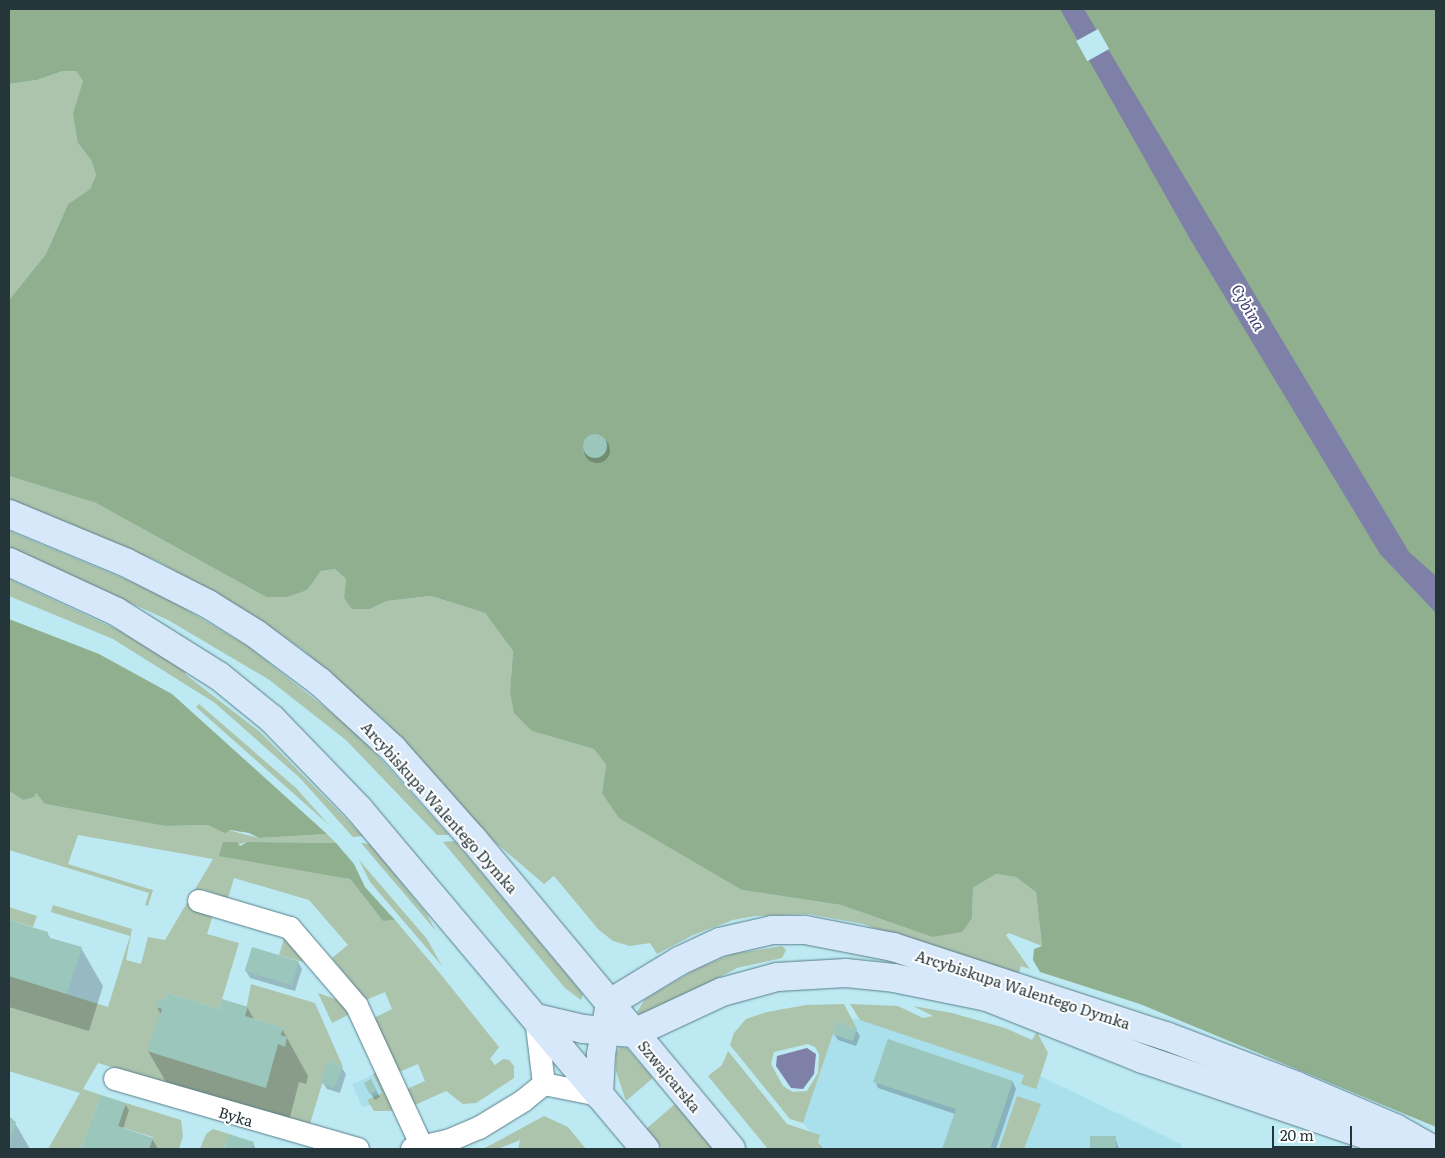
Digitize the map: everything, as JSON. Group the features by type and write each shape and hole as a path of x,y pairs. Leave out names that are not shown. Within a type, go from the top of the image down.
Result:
{"street":[{"name":"Arcybiskupa Walentego Dymka","path":"9,514 125,562 208,604 256,634 320,682 393,750 610,1003 679,961 720,942 772,930 833,933 894,947 1166,1036 1297,1086 1395,1128 1432,1149"},
{"path":"9,562 117,612 219,676 272,719 358,808 645,1149"},
{"path":"199,901 290,928 357,1006 419,1149 479,1128 523,1101 544,1084"},
{"name":"Arcybiskupa Walentego Dymka","path":"536,1018 605,1031 634,1033 722,992 777,977 846,973 894,978 987,998 1151,1062 1412,1149"},
{"path":"599,1095 605,1031 610,1003"},
{"name":"Szwajcarska","path":"610,1003 732,1149"},
{"path":"536,1018 544,1084"},
{"name":"Byka","path":"115,1079 358,1149"},
{"path":"544,1084 599,1095"}],"shaded area":[{"path":"838,1018 889,1021 1009,1061 1181,1144 1181,1149 824,1149 803,1123"},
{"path":"377,1073 390,1101 362,1107 352,1084"}],"green space":[{"path":"9,9 1436,9 1436,1127 1140,1004 1040,972 1033,960 1034,949 1042,946 1036,892 1016,877 996,874 973,888 972,918 962,932 932,937 841,905 742,890 619,818 602,793 606,765 594,749 532,731 514,713 510,692 513,651 485,613 431,596 387,601 370,609 352,609 344,598 346,579 335,569 321,571 307,590 287,597 266,597 96,503 9,476 9,300 46,254 68,204 90,189 96,175 91,160 78,143 73,114 83,81 76,71 63,71 37,80 9,84"},
{"path":"63,71 76,71 83,81 78,143 91,160 96,175 90,189 68,204 46,254 9,300 9,84 37,80"},
{"path":"9,476 96,503 266,597 307,590 321,571 335,569 346,579 344,598 370,609 387,601 431,596 485,613 513,651 510,692 532,731 594,749 606,765 602,793 742,890 841,905 932,937 972,918 973,888 996,874 1016,877 1036,891 1042,946 1009,933 1006,935 1030,969 1021,966 1017,979 863,924 808,914 755,916 733,920 693,935 657,954 650,943 630,946 613,941 598,929 554,876 544,884 490,838 386,722 303,650 256,617 157,561 9,499"},
{"path":"9,531 130,581 177,604 249,647 357,733 449,835 437,835 346,740 268,679 168,620 9,548"},
{"path":"9,579 118,630 186,671 185,674 260,732 363,836 353,837 300,778 215,703 113,639 9,596"},
{"path":"9,619 99,654 172,694 327,834 259,838 249,833 230,830 225,833 208,825 165,826 45,804 36,793 34,797 23,800 9,791"},
{"path":"199,704 296,788 329,825 196,707"},
{"path":"9,791 23,800 36,793 45,804 165,826 208,825 259,838 327,834 336,843 247,842 222,849 220,853 350,879 383,921 395,920 438,971 499,1047 490,1059 495,1065 503,1059 509,1060 514,1066 514,1078 476,1103 463,1104 446,1091 415,1105 407,1089 425,1081 418,1064 399,1072 374,1018 392,1009 385,992 366,1000 332,958 348,945 309,900 234,878 228,898 202,889 196,909 213,915 207,934 239,943 219,1009 167,993 152,1044 267,1079 283,1028 245,1016 251,984 315,1003 343,1067 329,1061 309,1127 98,1063 83,1089 101,1095 81,1149 48,1149 80,1093 9,1071 9,976 108,1007 130,936 51,912 53,905 132,929 126,960 141,964 148,937 165,940 213,859 78,835 68,864 153,890 148,906 145,905 149,893 9,850"},
{"path":"455,841 583,994 581,1000 565,988 443,842"},
{"path":"223,842 237,842 240,846 247,842 336,843 354,864 365,887 395,920 383,921 350,879 219,856"},
{"path":"361,843 370,844 426,913 436,931"},
{"path":"359,860 427,939 442,966 370,882"},
{"path":"9,907 37,916 33,927 9,920"},
{"path":"285,936 307,963 279,955"},
{"path":"782,946 786,950 782,958 737,968 665,1006 640,1014 637,1012 645,999 696,969 732,954"},
{"path":"318,993 338,1000 350,1014 332,1023"},
{"path":"844,1004 857,1029 837,1022 803,1123 790,1119 730,1045 734,1033 746,1019 767,1012 806,1005","holes":["808,1044 815,1047 819,1054 818,1073 807,1091 793,1092 783,1086 771,1064 774,1052"]},
{"path":"850,1004 898,1006 923,1018 933,1016 913,1006 952,1013 1005,1028 1032,1040 1037,1032 1048,1053 1036,1089 1021,1084 1024,1075 860,1020"},
{"path":"620,1047 627,1048 653,1078 626,1101 616,1071 616,1053"},
{"path":"728,1051 787,1124 820,1135 818,1142 824,1149 768,1149 708,1076 722,1065"},
{"path":"376,1072 393,1111 374,1111 367,1100 382,1093 373,1074"},
{"path":"1017,1096 1041,1104 1024,1149 999,1149"},
{"path":"126,1103 181,1120 183,1136 179,1149 149,1149 153,1137 118,1126"},
{"path":"675,1104 713,1149 663,1149 646,1129"},
{"path":"544,1116 568,1127 586,1149 518,1149 520,1140 498,1149 483,1149"},
{"path":"213,1129 229,1134 224,1149 200,1149 206,1134"}],"water":[{"name":"Cybina","path":"1060,9 1084,9 1409,552 1436,576 1436,613 1380,554 1190,239"},
{"path":"807,1048 816,1054 814,1074 803,1089 791,1088 776,1066 777,1056"}],"pier":[{"path":"1098,29 1109,49 1087,61 1076,41"}],"building":[{"path":"595,434 604,437 607,446 604,455 595,458 586,455 583,446 586,437"},
{"path":"9,920 48,932 47,937 82,947 67,994 9,976"},
{"path":"252,947 299,961 292,985 245,971"},
{"path":"167,993 219,1009 222,999 248,1006 245,1016 283,1028 280,1035 287,1037 285,1047 278,1044 266,1088 147,1051 162,1009 156,1007 158,998 165,1000"},
{"path":"837,1022 857,1029 853,1041 833,1034"},
{"path":"888,1039 1013,1081 990,1149 942,1149 956,1109 873,1082"},
{"path":"329,1061 343,1067 334,1088 320,1082"},
{"path":"371,1079 377,1091 370,1094 364,1083"},
{"path":"101,1095 126,1103 118,1126 153,1138 149,1149 81,1149"},
{"path":"9,1116 16,1122 9,1143"},
{"path":"229,1134 254,1142 251,1149 224,1149"},
{"path":"1090,1136 1116,1136 1116,1149 1090,1149"}]}
